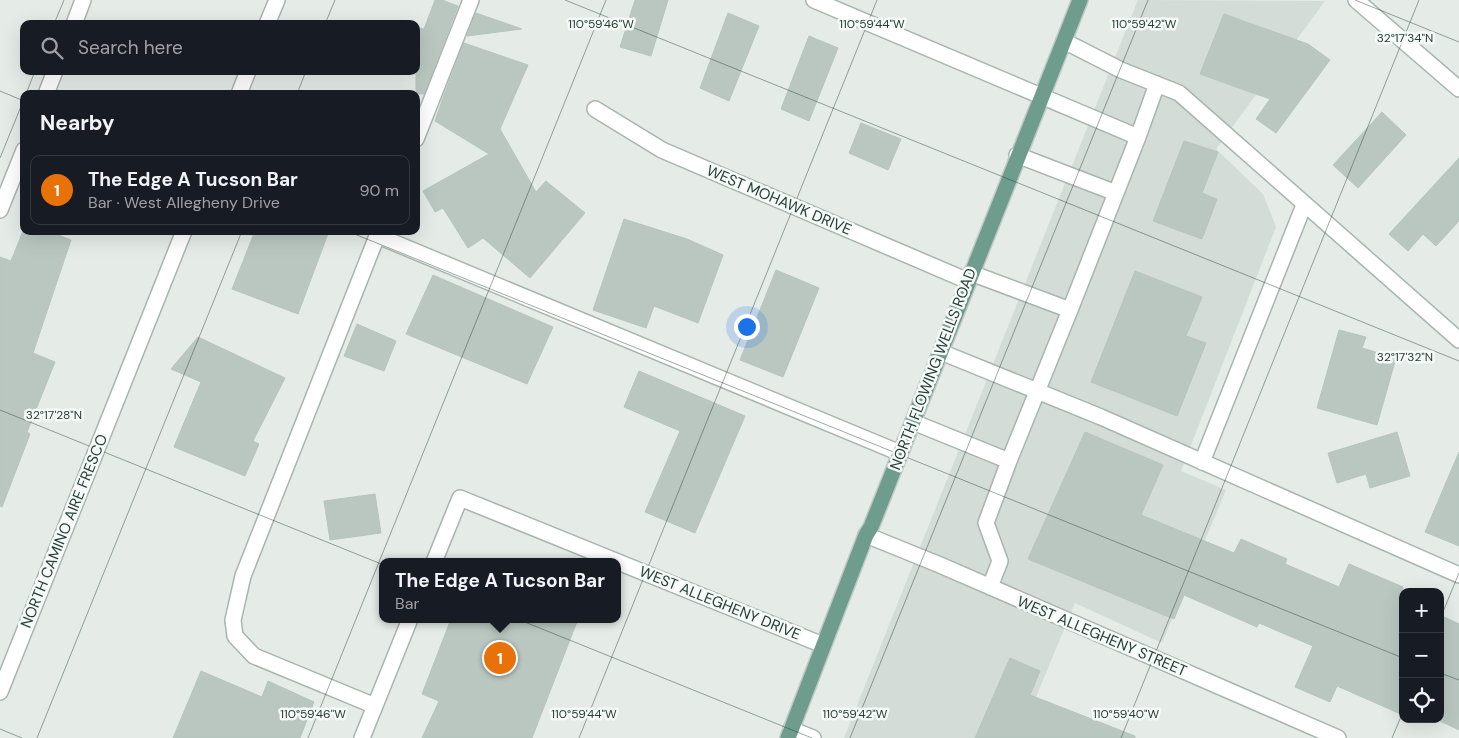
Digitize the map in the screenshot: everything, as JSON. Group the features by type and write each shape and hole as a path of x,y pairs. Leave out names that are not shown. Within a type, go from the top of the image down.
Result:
{"main road":[{"name":"NORTH FLOWING WELLS ROAD","path":"789,734 866,535 941,352 1017,155 1080,0"}],"street":[{"path":"76,20 83,0"},
{"path":"269,20 277,0"},
{"path":"420,129 471,0"},
{"path":"814,0 1138,137"},
{"path":"1356,0 1459,89"},
{"path":"1064,41 1121,70 1179,93 1459,340"},
{"path":"48,90 53,75"},
{"path":"241,90 246,75"},
{"path":"990,587 1000,561 986,523 1138,137 1157,84"},
{"name":"WEST MOHAWK DRIVE","path":"595,109 662,150 969,277 1070,310"},
{"path":"1017,155 1116,193"},
{"path":"0,210 20,160"},
{"path":"1202,462 1304,205"},
{"name":"NORTH CAMINO AIRE FRESCO","path":"0,692 182,235"},
{"path":"375,706 254,656 235,636 233,620 243,576 379,235"},
{"path":"381,235 900,453"},
{"path":"941,352 1038,390 1459,575"},
{"path":"913,422 1009,461"},
{"name":"WEST ALLEGHENY DRIVE","path":"436,558 460,498 608,558"},
{"name":"WEST ALLEGHENY STREET","path":"866,535 1338,738"},
{"name":"WEST ALLEGHENY DRIVE","path":"621,563 823,645"},
{"path":"362,738 408,623"},
{"path":"789,734 813,738"}],"shaded area":[{"path":"1138,0 1325,1 1216,149 1263,194 1276,227 1181,471 1226,490 1162,643 1075,603 1019,738 844,738"}],"building":[{"path":"435,0 442,0 458,6 424,94 420,94 420,90 416,90 416,75 420,75 420,28 424,29"},
{"path":"635,0 668,0 651,56 620,47"},
{"path":"476,13 522,29 467,36"},
{"path":"728,13 759,26 729,101 700,88"},
{"path":"1224,14 1308,44 1330,60 1276,133 1256,119 1270,99 1200,74"},
{"path":"809,36 838,48 809,121 781,109"},
{"path":"464,43 528,65 500,129 536,192 546,181 585,213 530,278 483,238 468,248 443,208 435,212 423,191 489,154 435,121"},
{"path":"1382,112 1406,135 1358,188 1333,165"},
{"path":"861,123 901,139 888,170 849,153"},
{"path":"1184,141 1218,152 1202,193 1217,199 1202,239 1153,221"},
{"path":"1459,158 1459,221 1436,246 1423,234 1408,251 1389,234"},
{"path":"624,219 687,239 723,255 698,323 654,306 646,328 593,310"},
{"path":"21,235 58,235 71,240 33,353 55,362 27,432 30,434 2,507 0,506 0,257 11,261"},
{"path":"253,235 328,235 298,314 232,289"},
{"path":"776,270 819,288 783,377 740,360"},
{"path":"1135,271 1202,297 1186,336 1206,343 1177,416 1091,382"},
{"path":"433,275 553,327 527,384 406,334"},
{"path":"357,324 396,341 384,371 344,356"},
{"path":"1339,330 1366,337 1362,348 1396,358 1377,425 1317,408"},
{"path":"198,337 285,378 253,441 259,444 245,476 174,447 201,382 171,369"},
{"path":"639,371 745,416 695,533 645,512 680,431 624,407"},
{"path":"1085,432 1163,465 1141,515 1234,553 1241,539 1287,559 1285,564 1339,587 1349,564 1403,587 1399,588 1399,713 1337,686 1330,702 1295,687 1313,646 1259,623 1257,627 1184,595 1174,619 1028,559"},
{"path":"1397,432 1410,476 1370,488 1366,474 1337,483 1328,453"},
{"path":"1459,452 1459,546 1425,532"},
{"path":"375,494 381,533 330,540 324,501"},
{"path":"1444,617 1459,624 1459,730 1444,723"},
{"path":"449,623 576,623 532,738 422,738 439,701 422,694"},
{"path":"1010,658 1040,671 1030,695 1135,736 1135,738 975,738"},
{"path":"201,671 262,697 268,681 314,702 300,738 173,738"}],"place":[{"name":"The Edge A Tucson Bar","path":"500,658"}]}
